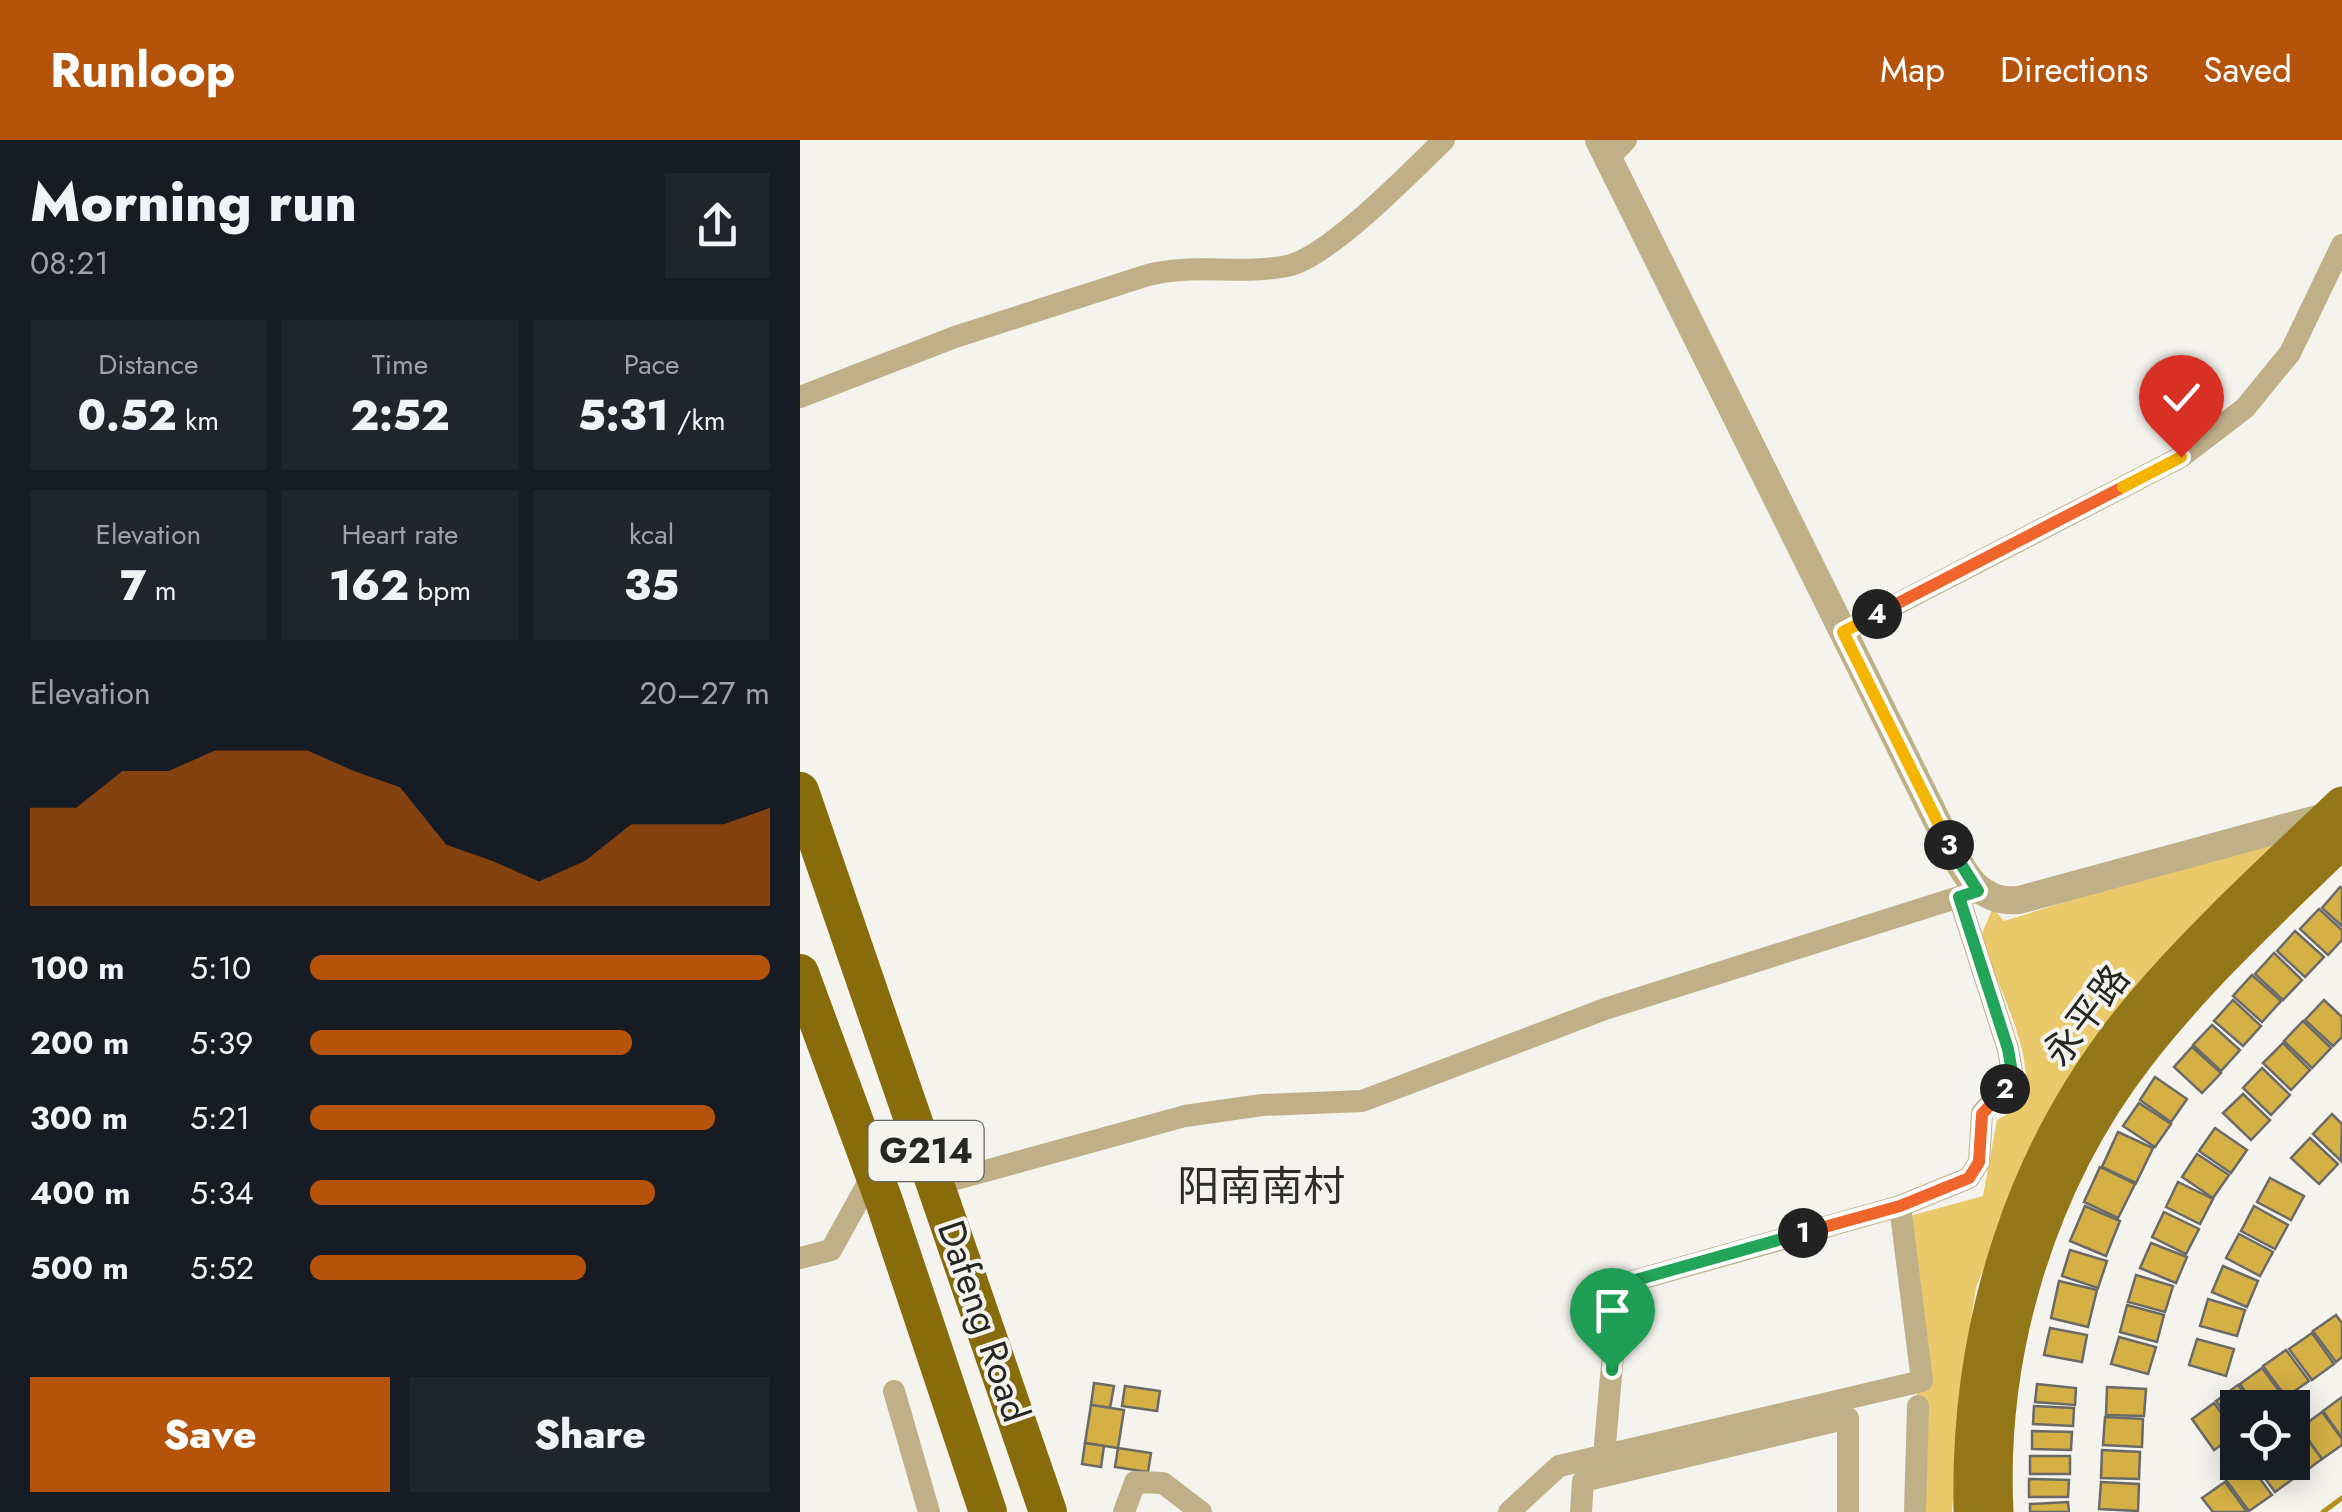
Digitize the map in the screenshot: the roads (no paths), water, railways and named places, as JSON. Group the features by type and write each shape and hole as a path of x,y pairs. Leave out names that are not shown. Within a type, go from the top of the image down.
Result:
{"highway":[{"name":"Dafeng Road","path":"800,791 1048,1512"},
{"name":"Dafeng Road","path":"800,973 988,1512"}],"main road":[{"name":"永平路","path":"1971,1512 1974,1402 1994,1289 2011,1234 2055,1133 2143,1005 2338,820"},
{"name":"永平路","path":"1996,1512 1996,1438 2007,1350 2030,1262 2070,1161 2115,1086 2338,820"}],"street":[{"path":"800,397 955,337 1172,268 1298,263 1331,241 1444,140"},
{"path":"1604,1456 1618,1285 1900,1206 1969,1178 1979,1162 1982,1114 2013,1078 1968,894 1946,839 1611,146"},
{"path":"1843,632 2181,457 2232,418 2290,353 2342,246"},
{"path":"938,1184 1185,1116 1262,1106 1362,1101 1605,1009 1968,894 2019,900 2338,820"},
{"path":"800,1258 831,1250 872,1174"},
{"path":"1509,1512 1559,1466 1922,1381 1900,1206"},
{"path":"894,1391 929,1512"},
{"path":"1915,1512 1918,1406"},
{"path":"1580,1512 1583,1481 1848,1418 1848,1512"},
{"path":"1124,1512 1134,1482 1163,1483 1200,1512"}],"waterway":[{"path":"2323,1512 2342,1498"}],"district":[{"name":"阳南南村","path":"1261,1186"}]}
